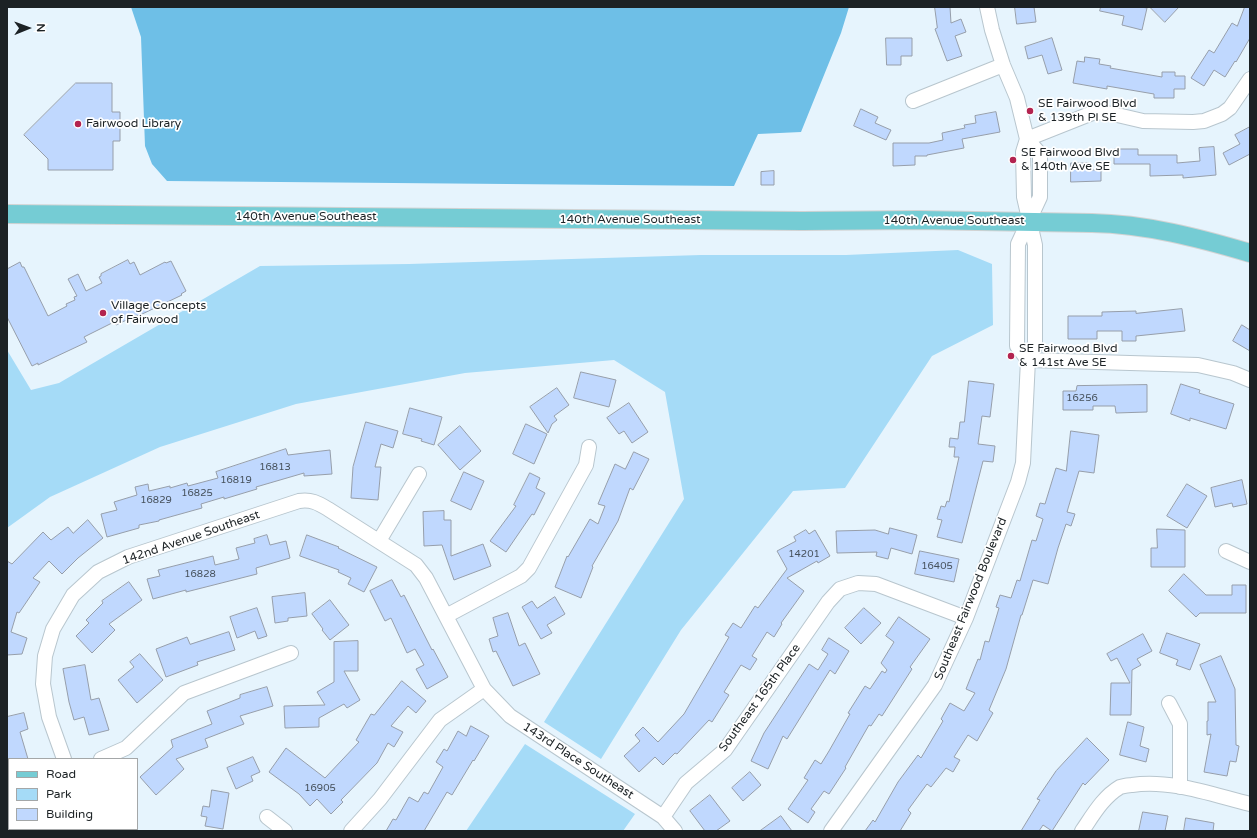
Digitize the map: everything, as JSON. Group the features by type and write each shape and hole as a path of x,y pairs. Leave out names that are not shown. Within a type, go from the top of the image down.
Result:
{"main road":[{"name":"140th Avenue Southeast","path":"7,214 802,221 926,220 1110,223 1201,239 1250,254"}],"street":[{"path":"988,7 992,30 1003,65 1016,98 1027,139 1040,154 1040,197 1018,244 1017,346 1028,360 1198,365 1233,373 1250,380"},
{"path":"913,101 1003,65"},
{"path":"1027,139 1095,112 1113,114 1143,121 1193,122 1214,117 1222,114 1230,108 1250,79"},
{"name":"Southeast Fairwood Boulevard","path":"831,831 936,686 966,618 1018,482 1022,463 1028,360"},
{"path":"446,616 521,576 529,568 586,465 589,447"},
{"path":"379,541 420,474"},
{"name":"142nd Avenue Southeast","path":"64,758 49,717 43,684 44,656 53,629 73,595 98,572 128,558 299,501 307,500 318,503"},
{"name":"143rd Place Southeast","path":"318,503 416,565 426,578 484,689 510,716 662,817 675,831"},
{"path":"1226,551 1250,562"},
{"name":"Southeast 165th Place","path":"662,817 686,783 725,750 828,602 840,590 858,584 876,584 966,618"},
{"path":"103,758 126,748 184,693 291,653"},
{"path":"351,831 380,799 440,720 484,689"},
{"path":"1169,702 1180,724 1180,787"},
{"path":"1082,831 1108,796 1122,786 1152,784 1180,787 1250,804"},
{"path":"267,817 285,831"}],"green space":[{"path":"958,250 992,264 993,325 932,356 845,488 793,491 681,630 601,759 544,722 684,499 665,392 614,360 465,373 296,404 160,447 50,497 7,528 7,350 31,390 59,383 260,266 409,264 701,255 846,255"},
{"path":"525,744 635,814 623,831 466,831"}],"shaded area":[{"path":"131,7 849,7 841,33 801,132 758,134 734,186 167,181 152,164 145,146 141,37"}],"building":[{"path":"935,7 950,7 951,23 961,19 966,32 955,36 962,56 947,61 935,29 937,28"},
{"path":"1015,7 1034,7 1036,22 1017,24"},
{"path":"1101,7 1147,8 1142,30 1122,25 1124,16 1100,11"},
{"path":"1150,7 1179,7 1165,22"},
{"path":"1245,7 1250,7 1250,38 1225,77 1214,70 1204,86 1191,78 1209,50 1214,53 1232,23 1237,26"},
{"path":"886,38 912,38 912,56 901,56 901,65 887,65"},
{"path":"1052,38 1062,70 1048,74 1042,55 1028,59 1025,47"},
{"path":"1085,57 1100,59 1099,64 1111,66 1110,68 1162,77 1162,72 1175,72 1175,76 1185,76 1185,89 1174,89 1174,98 1154,98 1154,94 1107,86 1107,89 1073,83 1077,61 1084,62"},
{"name":"Fairwood Library","path":"76,83 112,83 112,112 120,112 120,141 113,141 113,170 48,170 48,159 24,135"},
{"path":"861,109 878,117 875,123 891,130 886,140 854,126"},
{"path":"996,112 1000,132 962,139 964,148 927,156 915,156 915,165 893,166 893,143 929,143 943,140 942,133 965,128 964,125 976,123 975,116"},
{"path":"1250,127 1250,154 1229,165 1223,153 1240,144 1235,135"},
{"path":"1214,147 1216,175 1183,178 1183,175 1150,176 1150,164 1114,164 1114,149 1138,149 1138,155 1177,155 1177,163 1200,161 1199,148"},
{"path":"1071,163 1089,163 1090,170 1101,170 1101,181 1071,182"},
{"path":"774,171 774,185 761,185 761,172"},
{"name":"Village Concepts of Fairwood","path":"128,260 130,264 134,262 140,275 165,262 171,261 186,291 181,294 182,295 138,316 137,315 116,325 114,322 84,337 87,342 38,365 38,363 32,366 7,317 7,269 20,262 22,267 24,267 48,316 75,300 74,297 77,296 68,279 78,274 86,291 102,283 99,277 101,274"},
{"path":"1182,309 1185,331 1136,336 1136,341 1122,341 1122,331 1097,331 1097,339 1068,339 1068,316 1102,316 1102,312 1136,311 1136,313"},
{"path":"1242,325 1250,330 1250,351 1233,341"},
{"path":"581,372 616,380 609,407 574,398"},
{"path":"969,381 994,384 990,417 982,416 978,444 995,446 993,462 983,461 962,543 937,537 942,520 937,519 941,506 945,507 947,501 949,502 959,457 954,457 955,447 949,447 950,438 958,439 960,422 964,422"},
{"path":"1181,384 1200,390 1199,393 1234,404 1226,429 1190,418 1190,421 1171,414"},
{"path":"1147,385 1147,412 1116,413 1115,406 1093,406 1093,410 1063,410 1063,391 1076,391 1077,386"},
{"path":"557,388 569,405 554,416 557,420 552,424 548,433 530,407"},
{"path":"629,403 648,432 632,443 624,431 619,434 607,418"},
{"path":"410,408 442,417 434,445 421,441 422,439 403,434"},
{"path":"366,422 398,431 393,448 381,444 375,467 381,467 378,500 351,498 353,467"},
{"path":"526,424 547,434 534,464 513,454"},
{"path":"460,426 481,451 460,470 438,445"},
{"path":"1071,431 1099,435 1094,473 1079,471 1067,512 1075,514 1071,526 1066,524 1048,584 1033,580 1021,615 1006,669 989,710 993,713 977,741 968,735 954,757 960,760 953,772 946,768 931,787 927,784 908,810 911,813 900,831 865,831 873,820 875,822 898,782 918,755 921,758 943,721 941,719 950,703 964,711 975,693 966,689 978,659 980,660 985,641 989,642 999,608 996,607 1000,595 1011,598 1017,580 1020,581 1032,540 1036,541 1043,519 1036,516 1040,503 1045,504 1056,468 1066,471"},
{"path":"286,449 288,455 330,450 332,474 304,476 304,473 256,487 257,489 224,499 224,497 201,504 202,508 159,521 139,525 139,528 107,537 101,514 117,510 114,502 137,495 135,487 148,484 149,491 170,486 170,488 187,483 188,486 218,478 216,472"},
{"path":"634,452 649,459 633,490 630,488 618,521 592,566 593,567 581,598 555,587 567,556 568,557 590,519 598,524 605,506 598,504 615,464 625,469"},
{"path":"464,472 484,481 471,510 451,501"},
{"path":"530,473 540,478 536,488 545,493 534,515 532,514 506,552 490,541 516,506 514,505"},
{"path":"1242,480 1247,504 1233,507 1232,503 1215,507 1211,488"},
{"path":"1187,484 1207,496 1187,528 1167,516"},
{"path":"444,511 444,520 451,520 451,556 483,544 491,566 454,580 442,545 424,546 423,512"},
{"path":"88,520 103,538 78,558 62,574 49,561 33,578 40,582 19,613 17,612 11,632 27,638 22,654 7,655 7,561 12,564 43,532 51,540 68,527 73,533"},
{"path":"890,528 917,535 912,554 891,548 888,559 876,556 877,552 837,553 836,531 875,530 888,534"},
{"path":"1157,529 1185,530 1185,567 1151,567 1151,548 1157,548"},
{"path":"806,530 809,534 815,530 830,556 818,563 817,561 787,578 804,591 781,623 782,624 774,637 767,632 752,656 757,659 750,670 741,665 724,692 729,695 712,722 709,720 677,754 675,753 663,765 655,757 639,772 624,756 640,741 635,735 643,727 658,742 684,714 729,637 725,635 733,623 741,628 755,606 758,608 787,569 777,551 796,541 794,537"},
{"path":"267,535 270,545 286,541 290,558 256,568 257,574 153,599 147,579 160,576 158,570 213,556 215,565 239,559 236,548 255,543 254,539"},
{"path":"307,535 339,547 338,548 377,567 364,592 348,584 351,578 338,572 339,570 300,556"},
{"path":"920,551 959,559 954,582 915,574"},
{"path":"1184,574 1206,595 1232,595 1232,585 1246,585 1246,613 1200,613 1196,617 1169,591"},
{"path":"392,580 401,597 404,595 432,650 433,649 448,677 427,689 416,669 424,665 415,649 407,653 391,618 385,621 370,591"},
{"path":"129,582 142,600 109,624 115,630 92,653 76,636 89,623 86,620 103,603 102,601"},
{"path":"305,593 307,616 288,618 288,621 275,623 272,597"},
{"path":"555,597 565,614 547,625 552,633 541,639 522,607 532,601 537,608"},
{"path":"330,600 349,625 330,640 312,614"},
{"path":"257,608 267,636 258,639 255,631 237,638 230,617"},
{"path":"864,608 881,623 861,644 845,628"},
{"path":"508,613 519,646 525,643 540,674 513,686 496,651 493,652 489,639 498,636 493,618"},
{"path":"899,617 930,639 910,667 912,669 882,716 879,714 871,726 869,725 845,767 846,768 829,794 824,791 811,809 815,812 808,823 788,809 808,780 804,778 815,760 821,764 850,714 848,713 865,686 870,689 882,671 885,673 887,670 881,663 894,642 886,636"},
{"path":"229,632 235,650 197,662 198,665 166,677 156,649 187,637 190,644"},
{"path":"1167,633 1200,644 1190,670 1176,665 1178,660 1160,653"},
{"path":"1143,634 1152,651 1137,659 1141,665 1132,670 1131,715 1110,715 1111,683 1130,683 1117,658 1111,661 1107,654"},
{"path":"829,638 849,651 835,674 830,670 787,739 783,736 768,769 751,761 764,733 809,664 818,670 828,654 822,650"},
{"path":"358,641 358,671 344,671 360,700 347,708 344,704 319,718 319,727 285,728 284,706 325,705 317,692 334,682 334,642"},
{"path":"140,654 163,680 137,703 118,680 134,667 130,662"},
{"path":"1221,656 1235,689 1236,745 1239,746 1236,762 1230,761 1227,776 1204,772 1211,734 1207,735 1208,702 1216,702 1200,665"},
{"path":"85,665 91,700 99,698 109,730 89,735 84,717 74,720 63,669"},
{"path":"402,681 426,701 416,713 408,706 391,726 403,732 394,747 388,743 377,763 341,800 343,802 331,814 317,799 310,806 299,794 269,772 286,748 325,778 359,742 356,740 371,714 374,715"},
{"path":"267,687 273,706 240,716 244,724 205,739 208,747 176,759 184,769 156,795 140,777 173,747 171,740 212,724 207,711 240,698 240,695"},
{"path":"24,713 28,729 20,732 28,758 7,759 7,717"},
{"path":"1128,722 1144,727 1140,746 1149,749 1146,762 1120,755"},
{"path":"471,726 489,736 452,795 447,792 424,831 386,831 393,819 396,820 409,797 418,802 424,792 428,794 443,767 436,762 444,749 447,751 458,731 466,736"},
{"path":"1087,738 1109,760 1085,785 1083,783 1052,831 1043,825 1039,831 1021,831 1040,800 1037,799 1056,771"},
{"path":"253,757 260,772 251,776 253,781 236,789 227,768"},
{"path":"750,772 761,785 743,801 732,788"},
{"path":"212,790 229,793 223,829 205,826 207,817 201,816 203,806 209,807"},
{"path":"710,795 730,821 716,831 705,831 690,811"},
{"path":"1143,812 1168,816 1165,831 1139,831"},
{"path":"781,816 792,831 760,831"},
{"path":"1186,818 1214,823 1213,831 1184,831"}],"place":[{"name":"SE Fairwood Blvd & 139th Pl SE","path":"1030,111"},
{"name":"Fairwood Library","path":"78,124"},
{"name":"SE Fairwood Blvd & 140th Ave SE","path":"1013,160"},
{"name":"Village Concepts of Fairwood","path":"103,313"},
{"name":"SE Fairwood Blvd & 141st Ave SE","path":"1011,356"}]}
